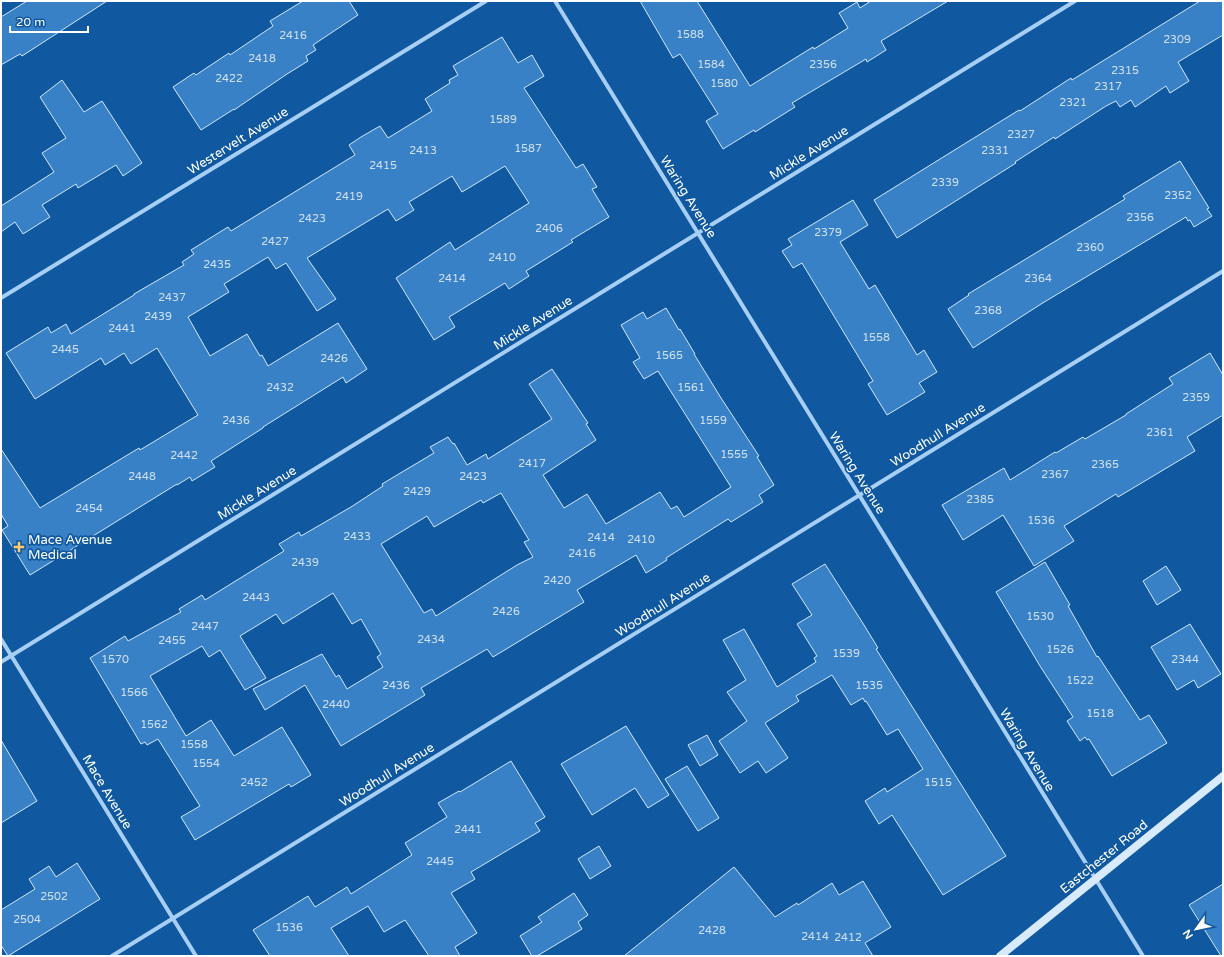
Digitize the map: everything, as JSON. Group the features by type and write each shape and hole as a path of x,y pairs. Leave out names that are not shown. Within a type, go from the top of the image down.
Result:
{"main road":[{"name":"Eastchester Road","path":"1000,956 1223,776"}],"street":[{"name":"Westervelt Avenue","path":"1,298 486,1"},
{"name":"Waring Avenue","path":"555,1 1143,956"},
{"name":"Mickle Avenue","path":"1,662 1075,1"},
{"name":"Woodhull Avenue","path":"112,956 1223,271"},
{"name":"Mace Avenue","path":"1,639 196,956"}],"building":[{"path":"27,1 107,1 22,56 20,54 1,65 1,17"},
{"path":"303,1 349,1 358,15 313,45 316,50 306,56 308,61 201,130 173,87 194,73 196,75 229,53 230,55 273,26 270,21"},
{"path":"640,1 697,1 750,86 813,47 814,49 848,28 839,13 857,2 860,8 871,1 948,1 881,41 886,50 867,62 866,59 792,103 795,107 755,132 754,130 723,149 706,121 718,114 680,54 673,58"},
{"path":"1200,1 1223,1 1223,35 1178,62 1189,81 1170,93 1166,86 1135,107 1131,100 1120,107 1116,101 1106,106 1055,139 1054,137 1015,162 1016,163 897,238 874,200 1019,110 1020,111 1071,78 1072,80"},
{"path":"502,37 518,63 532,55 544,76 524,88 576,168 583,164 597,187 592,189 609,217 571,240 573,242 526,271 529,276 509,289 505,283 449,317 455,327 434,340 396,278 450,242 455,250 529,203 505,166 462,192 452,176 409,202 414,210 396,221 388,209 307,258 336,299 317,311 286,263 276,269 268,257 224,284 229,292 188,317 210,356 247,334 260,356 262,355 268,366 338,323 367,369 346,383 343,377 211,461 215,467 192,481 190,477 177,484 30,575 2,530 8,526 1,514 1,449 40,508 139,448 140,450 198,415 157,348 131,364 124,353 105,365 101,358 35,399 6,353 48,327 51,333 66,324 71,334 134,294 184,265 182,262 194,254 191,250 228,227 231,231 355,155 349,145 361,137 380,126 388,138 432,111 425,99 450,83 449,80 458,75 453,66"},
{"path":"62,80 84,112 102,101 142,163 123,176 116,165 78,188 76,184 42,205 50,217 23,234 15,222 1,232 1,206 54,172 42,153 66,138 40,97"},
{"path":"1180,161 1209,208 1207,209 1212,216 1194,227 1190,220 1188,221 1186,217 1041,304 973,348 948,309 969,295 968,294 1125,199 1123,196"},
{"path":"853,200 868,225 840,242 869,289 875,285 917,355 924,350 937,372 919,383 925,392 887,415 868,384 873,381 802,263 793,268 782,251 792,245 788,239"},
{"path":"666,308 679,330 680,329 721,398 759,456 757,457 774,485 759,495 763,502 731,522 728,519 666,558 667,560 646,573 636,555 577,590 584,602 493,657 487,649 421,688 425,695 341,746 305,685 265,710 253,689 322,654 336,677 339,675 347,689 383,667 377,657 381,654 361,619 352,624 333,593 283,624 276,614 240,636 266,678 245,690 220,650 209,657 202,646 150,676 186,736 211,720 234,756 282,727 311,775 291,787 289,784 195,840 181,817 200,806 158,739 147,745 145,742 141,744 90,658 125,636 128,641 181,612 179,609 202,595 205,600 284,551 279,544 299,532 301,536 351,507 383,486 382,484 434,453 430,447 448,437 453,444 454,443 467,465 486,454 488,459 552,419 529,384 552,369 588,423 586,424 596,440 543,475 564,508 587,494 606,524 660,492 671,509 677,506 684,517 731,487 658,371 644,379 633,362 640,358 621,325 643,312 647,319","holes":["501,493 529,540 524,542 533,557 517,565 436,616 432,609 424,613 381,544 427,516 434,527 481,500 483,503"]},
{"path":"1210,353 1223,375 1223,415 1187,437 1195,451 1118,497 1116,494 1064,526 1074,541 1034,566 1003,515 963,540 942,505 1004,468 1010,480 1055,452 1056,453 1083,437 1085,439 1126,415 1173,384 1169,378"},
{"path":"1045,562 1070,605 1068,606 1097,657 1098,656 1140,720 1149,715 1167,743 1112,776 1089,739 1087,740 1085,737 1080,741 1067,721 1073,717 1040,666 996,592"},
{"path":"825,564 878,648 876,649 1006,856 943,895 892,815 879,824 865,801 885,788 887,792 923,769 898,729 887,735 866,701 865,702 863,698 851,705 832,675 796,696 799,701 765,723 788,758 766,773 758,761 740,773 719,741 747,721 727,692 746,680 723,640 744,629 777,687 816,662 814,658 817,656 797,624 812,615 792,584"},
{"path":"1166,566 1181,590 1157,605 1143,581"},
{"path":"1190,624 1221,674 1198,688 1194,680 1177,690 1151,647"},
{"path":"626,726 669,795 648,808 635,788 592,815 561,764"},
{"path":"707,735 718,755 700,766 688,745"},
{"path":"1,740 37,801 1,823"},
{"path":"511,761 545,817 535,823 540,831 471,872 475,879 451,893 477,933 455,947 460,956 429,956 405,920 384,932 368,906 331,928 349,956 270,956 253,930 308,896 315,907 347,887 351,894 412,855 405,843 447,817 438,803 459,791 460,792"},
{"path":"687,766 719,818 698,831 665,779"},
{"path":"599,846 611,866 590,879 578,859"},
{"path":"77,863 100,899 8,956 1,945 1,910 35,889 29,879 49,866 56,877"},
{"path":"734,867 775,917 797,903 798,905 832,883 839,895 863,881 891,927 865,943 873,956 624,956"},
{"path":"1223,884 1223,956 1221,956 1189,905"},
{"path":"574,893 588,915 578,922 582,929 537,956 532,956 520,936 542,922 538,917"}],"place":[{"name":"Mace Avenue Medical","path":"19,547"}]}
